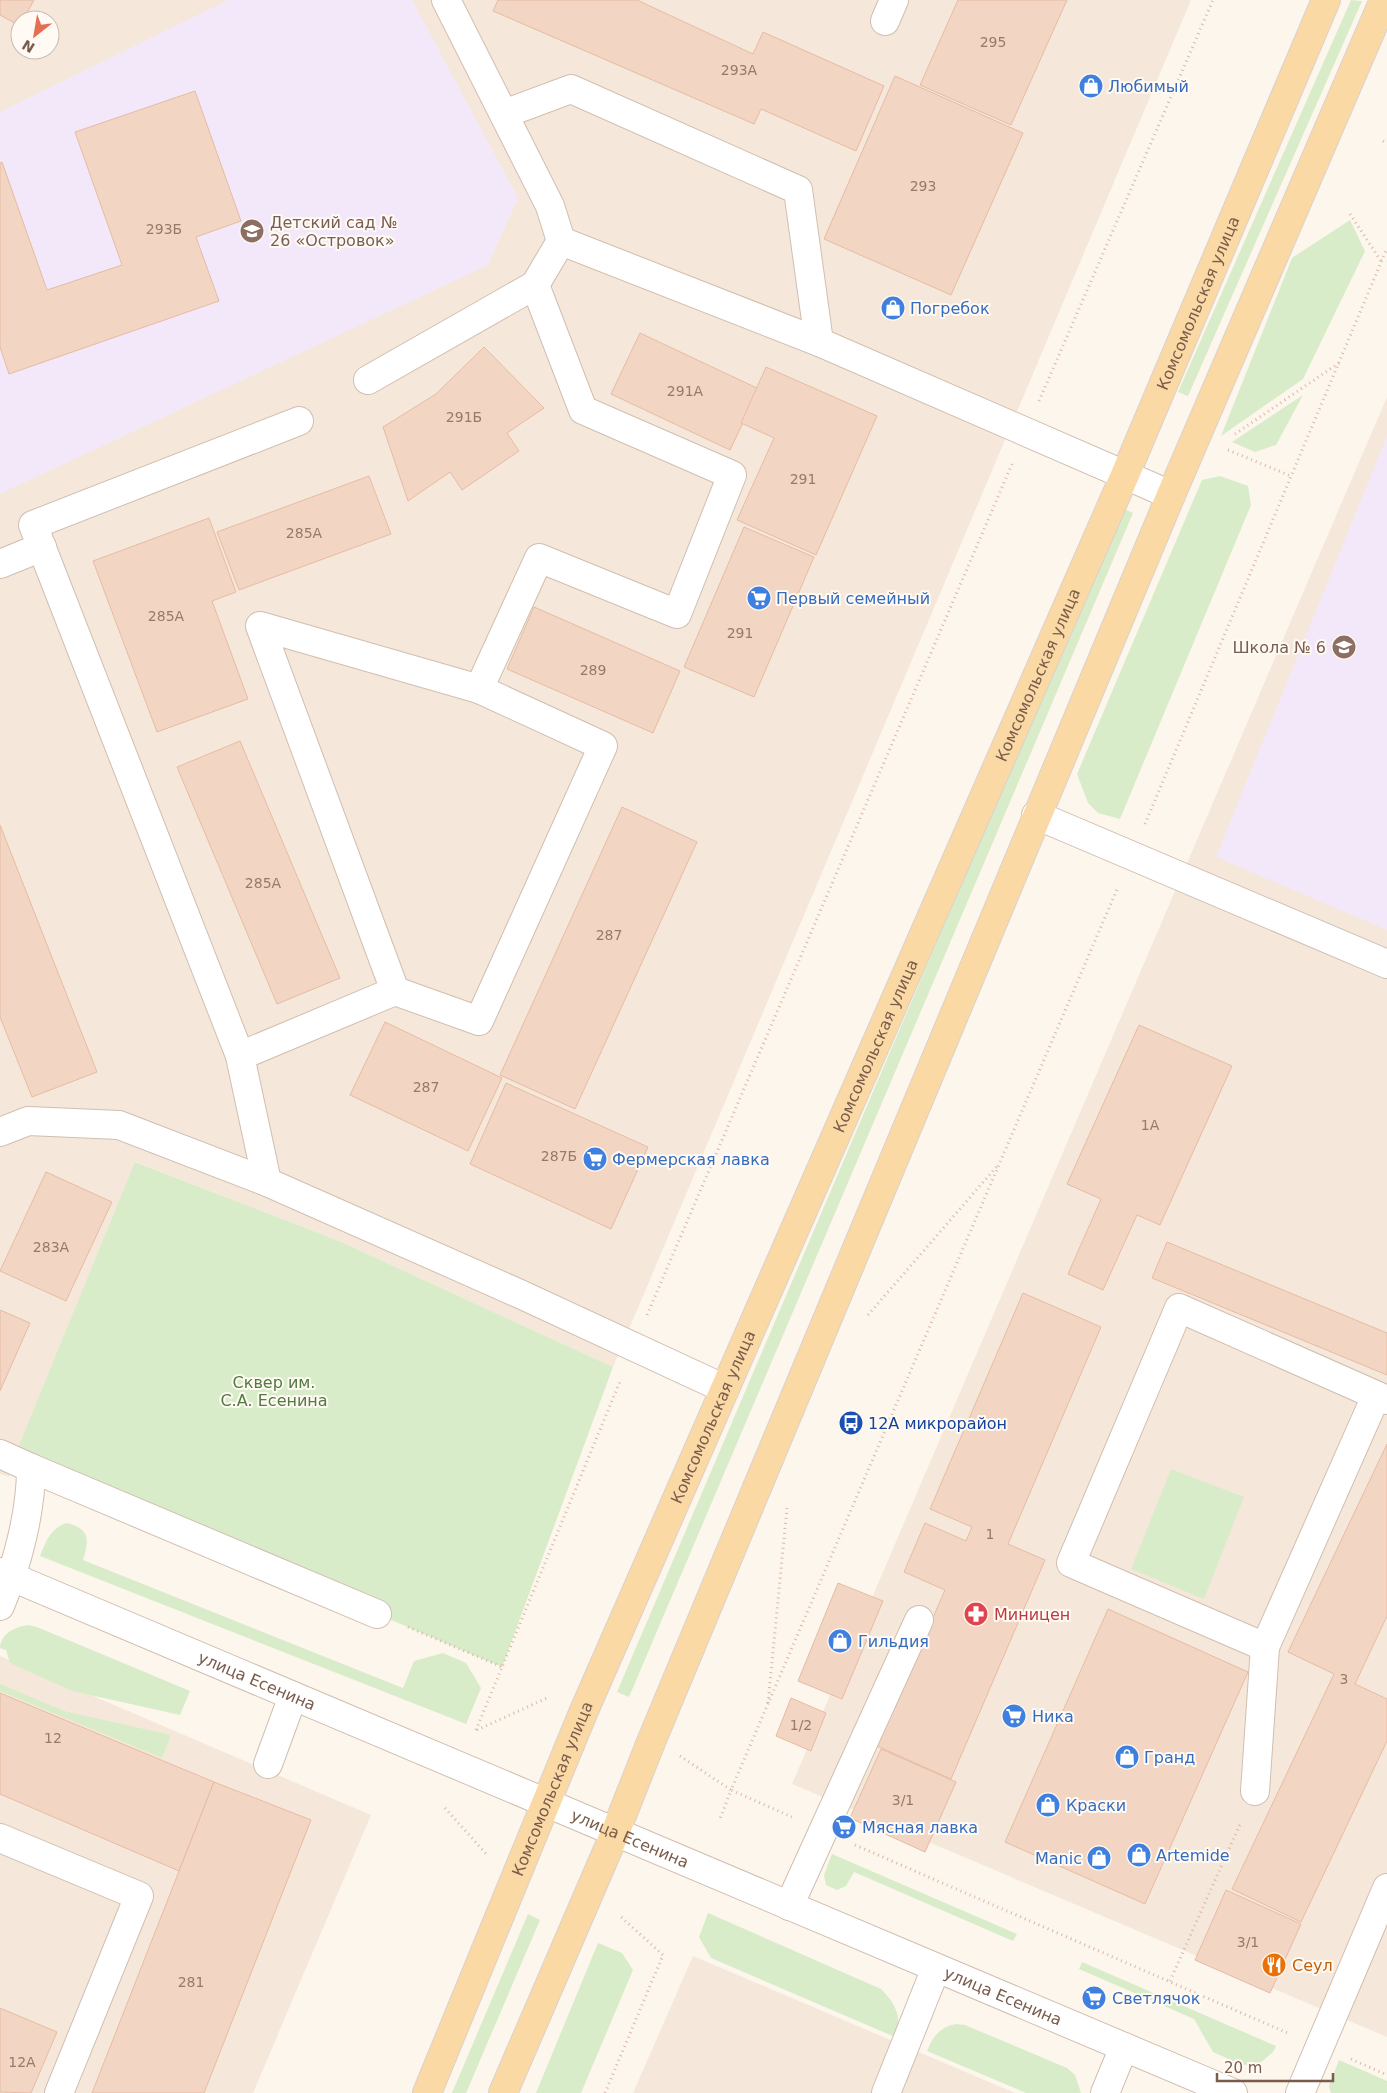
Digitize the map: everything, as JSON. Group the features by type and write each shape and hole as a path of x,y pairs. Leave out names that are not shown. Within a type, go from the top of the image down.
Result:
{"main road":[{"name":"Комсомольская улица","path":"427,2093 546,1802 724,1390 1125,475 1326,0"},
{"path":"503,2093 615,1833 650,1742 1036,816 1384,0"}],"street":[{"path":"368,380 535,285 561,241 550,206 446,0"},
{"path":"504,114 571,89 798,190 819,342"},
{"path":"561,241 819,342 1171,496"},
{"path":"479,689 539,558 676,614 732,474 583,410 535,285"},
{"path":"267,1182 240,1056 33,525 299,420"},
{"path":"0,564 42,547"},
{"path":"240,1056 395,991 479,1021 603,746 479,689 260,626 395,991"},
{"path":"1036,816 1387,964"},
{"path":"0,1132 28,1121 119,1125 267,1182 520,1294 724,1390"},
{"path":"1255,1791 1265,1647 1381,1398 1180,1308 1071,1563 1265,1647"},
{"path":"0,1454 377,1614"},
{"path":"0,1606 6,1574 31,1491 31,1468"},
{"name":"улица Есенина","path":"6,1574 1233,2093"},
{"path":"789,1906 919,1620"},
{"path":"268,1764 293,1696"},
{"path":"0,1838 139,1896 59,2093"},
{"path":"1300,2093 1387,1888"},
{"path":"886,2093 936,1968"},
{"path":"1105,2093 1124,2047"}],"path":[{"path":"547,1698 476,1730 634,1348 1213,0"},
{"path":"1350,214 1382,261"},
{"path":"720,1819 1132,856 1387,248"},
{"path":"1234,435 1339,362"},
{"path":"1227,450 1291,476"},
{"path":"866,1318 1001,1163"},
{"path":"768,1706 788,1505"},
{"path":"377,1614 502,1667"},
{"path":"678,1755 731,1790 1387,2075"},
{"path":"1170,1981 1255,1791"},
{"path":"445,1808 492,1860"},
{"path":"605,2093 663,1955 620,1916"}],"shaded area":[{"path":"0,0 1191,0 613,1367 339,1241 136,1162 9,1477 0,1474"},
{"name":"Детский сад № 26 «Островок»","path":"228,0 412,0 518,198 488,265 0,494 0,112"},
{"path":"1387,397 1387,2037 792,1784"},
{"name":"Школа № 6","path":"1387,436 1387,930 1216,857"},
{"path":"0,1656 371,1815 253,2093 0,2093"},
{"path":"693,1956 1015,2093 633,2093"}],"green space":[{"path":"1351,0 1362,1 1188,396 1178,392"},
{"path":"1350,220 1365,251 1303,379 1221,436 1292,258"},
{"path":"1303,395 1276,445 1255,452 1232,442"},
{"path":"1220,476 1248,486 1251,505 1120,819 1098,813 1088,803 1077,774 1202,480"},
{"path":"1122,508 1133,513 629,1697 617,1692"},
{"name":"Сквер им. С.А. Есенина","path":"135,1162 339,1241 613,1367 502,1667 13,1460"},
{"path":"1171,1469 1244,1497 1204,1599 1131,1569"},
{"path":"67,1523 84,1532 87,1542 83,1560 403,1688 414,1661 443,1653 466,1663 481,1688 466,1724 40,1556 56,1528"},
{"path":"28,1625 37,1627 190,1691 180,1715 72,1691 10,1663 6,1650 0,1648 3,1638 14,1629"},
{"path":"0,1684 64,1711 171,1735 162,1758 0,1691"},
{"path":"832,1854 1017,1934 1013,1941 854,1872 846,1886 837,1890 826,1885 824,1875"},
{"path":"708,1913 881,1989 894,2005 898,2017 895,2037 711,1958 699,1937"},
{"path":"528,1914 540,1920 466,2093 452,2093"},
{"path":"598,1943 622,1953 633,1970 581,2093 536,2093"},
{"path":"1082,1962 1276,2046 1273,2052 1259,2064 1242,2065 1213,2052 1194,2019 1079,1969"},
{"path":"956,2024 965,2025 1067,2068 1075,2075 1081,2093 1026,2093 927,2051 941,2030"},
{"path":"1339,2060 1387,2081 1387,2093 1331,2093 1329,2086"}],"building":[{"path":"0,0 34,0 28,10 10,10 10,20 0,15"},
{"path":"498,0 637,0 753,54 763,32 884,86 856,151 761,109 754,124 493,11"},
{"path":"958,0 1067,0 1011,125 920,85"},
{"path":"895,76 1023,133 951,295 824,239"},
{"path":"195,91 241,221 196,237 219,301 9,374 0,347 0,163 2,162 47,290 122,265 75,132"},
{"path":"640,333 759,389 730,450 611,394"},
{"path":"484,347 544,408 507,433 519,451 462,490 450,472 408,501 383,427 436,394"},
{"path":"766,367 877,416 816,555 737,520 774,438 741,423"},
{"path":"369,476 391,534 239,590 217,532"},
{"path":"209,518 236,592 212,601 248,699 157,732 93,561"},
{"path":"744,527 814,557 754,697 684,667"},
{"path":"534,607 680,671 653,733 507,669"},
{"path":"240,741 340,978 277,1004 177,767"},
{"path":"622,807 697,842 575,1109 500,1075"},
{"path":"0,825 97,1072 32,1097 0,1017"},
{"path":"385,1022 502,1078 468,1151 350,1095"},
{"path":"1139,1025 1232,1066 1160,1225 1137,1215 1103,1290 1068,1274 1101,1199 1067,1184"},
{"path":"506,1083 648,1147 611,1229 470,1164"},
{"path":"46,1172 112,1202 66,1301 0,1271"},
{"path":"1167,1242 1387,1333 1387,1375 1152,1278"},
{"path":"1023,1293 1101,1327 1008,1544 1045,1560 951,1779 877,1746 945,1590 904,1572 925,1523 966,1541 972,1527 930,1509"},
{"path":"0,1310 30,1323 0,1391"},
{"path":"1387,1444 1387,1616 1355,1684 1387,1699 1387,1741 1301,1922 1232,1889 1334,1674 1288,1652"},
{"name":"Гильдия","path":"838,1583 883,1601 842,1699 798,1681"},
{"name":"Гранд","path":"1108,1609 1248,1672 1145,1904 1005,1842"},
{"path":"0,1693 214,1782 179,1871 0,1794"},
{"path":"791,1698 826,1713 811,1751 776,1736"},
{"path":"881,1749 956,1782 925,1852 850,1818"},
{"path":"214,1782 311,1820 204,2093 92,2093"},
{"path":"1226,1890 1301,1924 1270,1993 1195,1960"},
{"path":"0,2008 57,2032 31,2093 0,2092"}],"place":[{"name":"Любимый","path":"1091,86"},
{"name":"Детский сад № 26 «Островок»","path":"252,231"},
{"name":"Погребок","path":"893,308"},
{"name":"Первый семейный","path":"759,598"},
{"name":"Школа № 6","path":"1344,647"},
{"name":"Фермерская лавка","path":"595,1159"},
{"name":"12А микрорайон","path":"851,1423"},
{"name":"Миницен","path":"976,1614"},
{"name":"Гильдия","path":"840,1641"},
{"name":"Ника","path":"1014,1716"},
{"name":"Гранд","path":"1127,1757"},
{"name":"Краски","path":"1048,1805"},
{"name":"Мясная лавка","path":"844,1827"},
{"name":"Artemide","path":"1139,1855"},
{"name":"Manic","path":"1099,1858"},
{"name":"Сеул","path":"1274,1965"},
{"name":"Светлячок","path":"1094,1998"}]}
